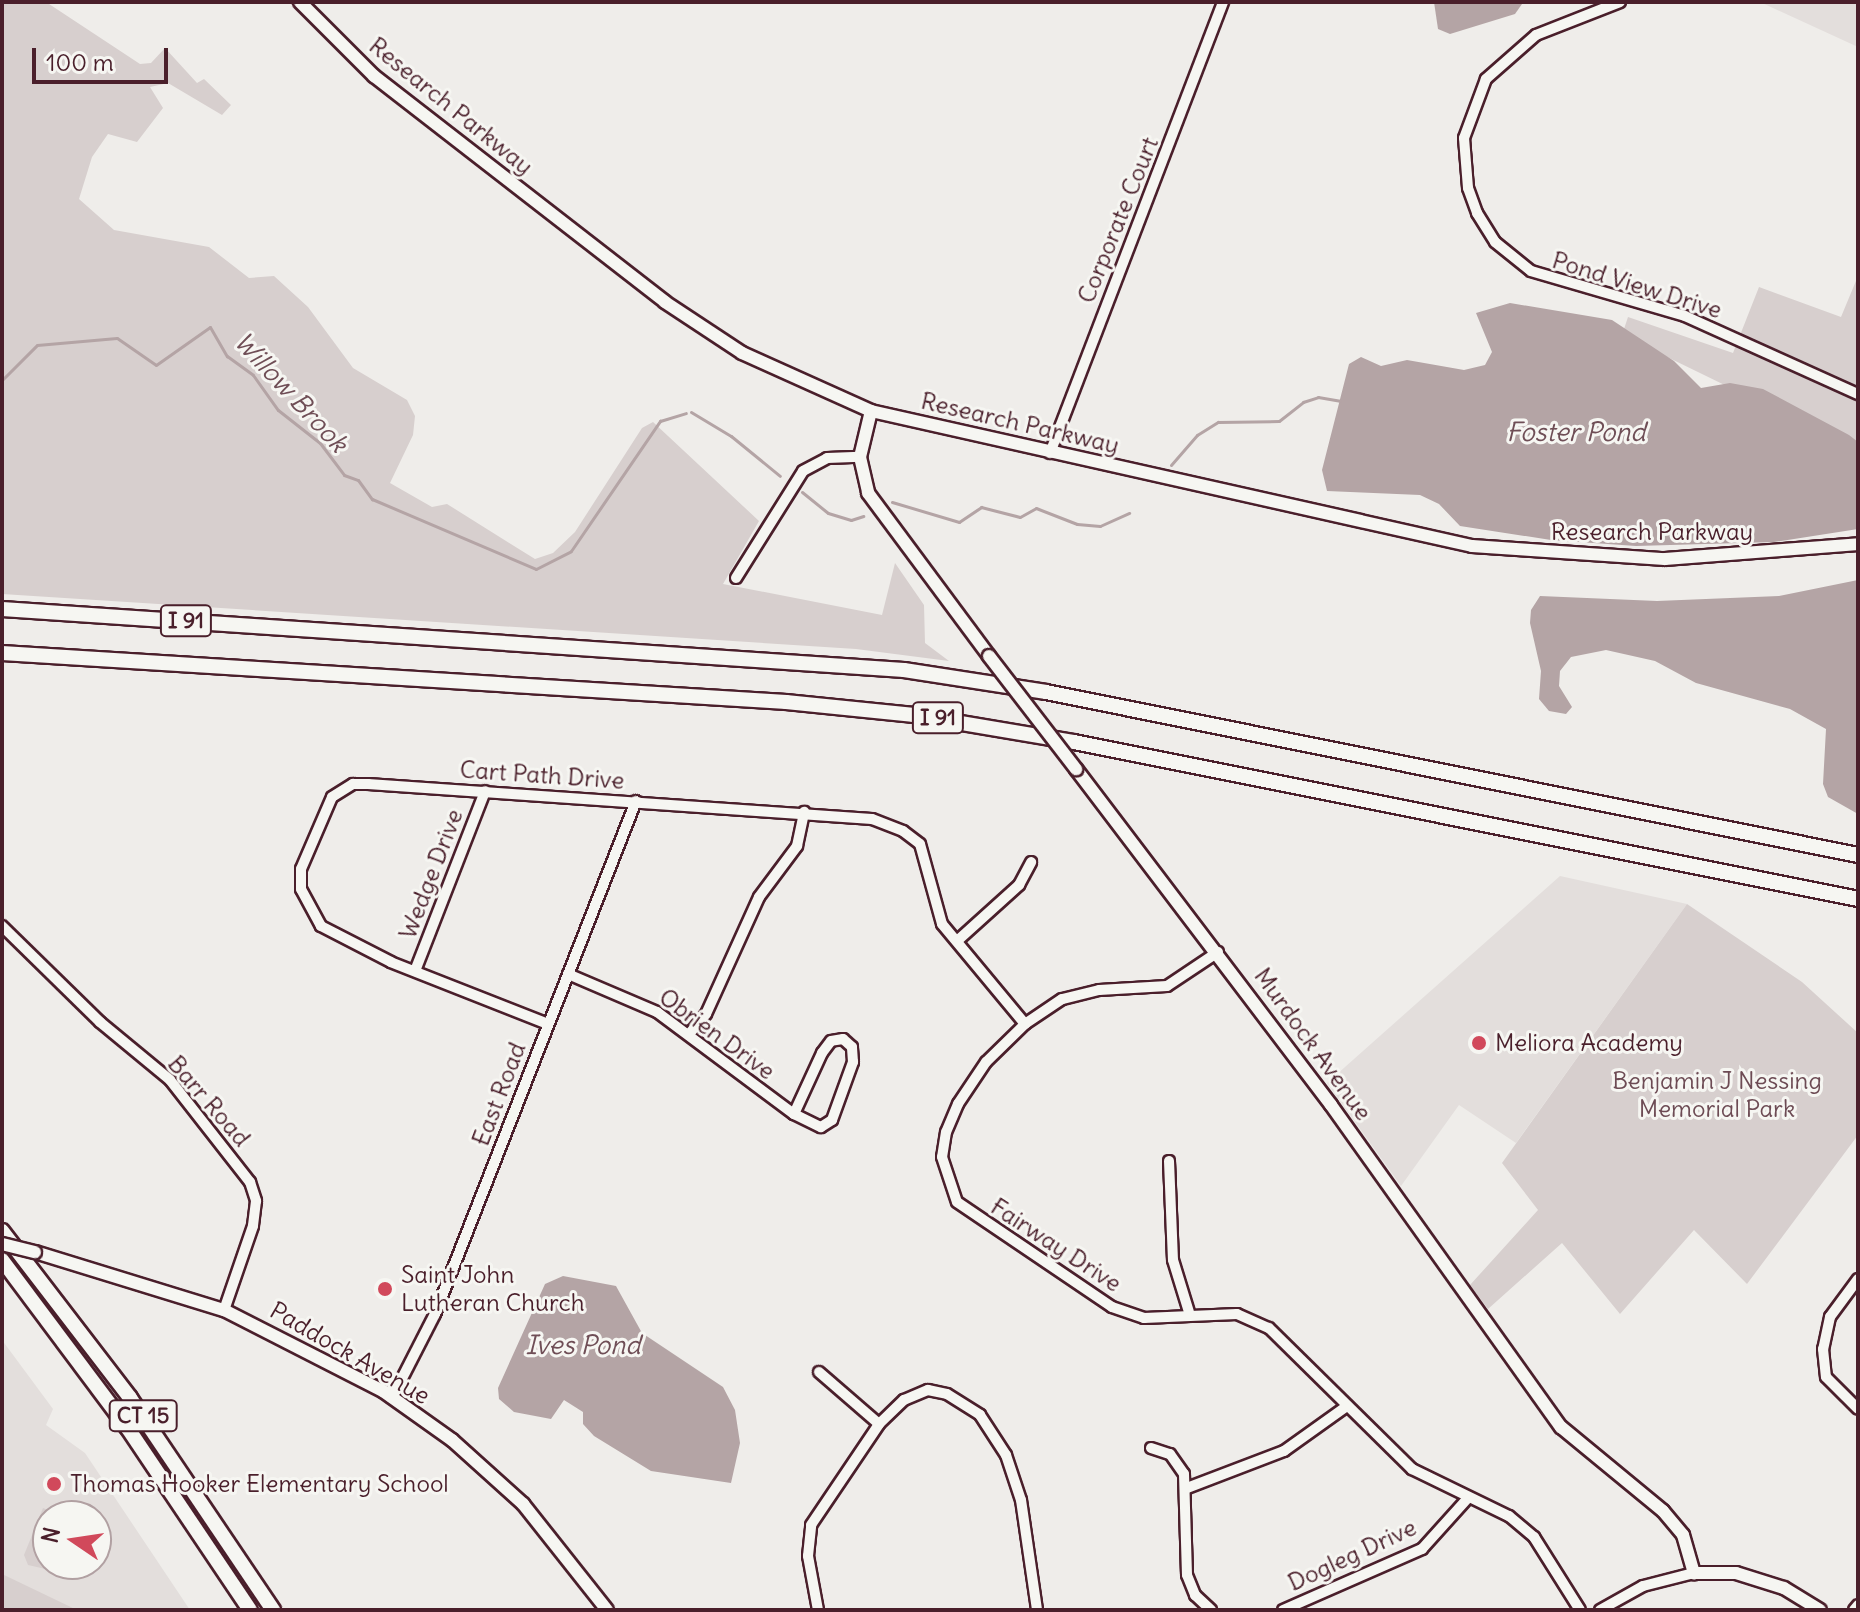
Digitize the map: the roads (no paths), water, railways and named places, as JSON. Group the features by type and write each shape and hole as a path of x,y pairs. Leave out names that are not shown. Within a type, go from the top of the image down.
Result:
{"highway":[{"name":"I 91","path":"2,609 904,670 1046,692 1858,855"},
{"name":"I 91","path":"2,653 786,702 926,717 1090,745 1858,899"},
{"name":"CT 15","path":"2,1231 113,1374 273,1610"},
{"name":"CT 15","path":"2,1260 127,1427 250,1610"}],"main road":[{"name":"Research Parkway","path":"300,2 385,85 665,302 742,353 871,411 1417,537 1532,554 1692,559 1858,544"},
{"path":"860,457 871,411"},
{"name":"Murdock Avenue","path":"860,457 875,505 1218,952 1561,1427 1663,1511 1683,1535 1694,1573"},
{"name":"Paddock Avenue","path":"2,1244 224,1310 392,1398 452,1440 523,1504 607,1610"},
{"path":"1694,1573 1736,1573 1784,1588 1820,1610"}],"street":[{"name":"Corporate Court","path":"1050,453 1223,2"},
{"name":"Pond View Drive","path":"1620,2 1536,35 1486,79 1469,116 1463,162 1483,223 1517,263 1542,276 1685,316 1858,394"},
{"path":"736,578 803,471 827,458 860,457"},
{"name":"Cart Path Drive","path":"548,1024 415,971 321,926 309,908 301,869 321,816 332,797 353,784 804,812 872,819 903,831 920,844 935,907 957,941 1025,1024"},
{"name":"Wedge Drive","path":"415,971 485,791"},
{"name":"East Road","path":"392,1398 435,1314 636,801"},
{"path":"690,1033 706,1014 759,897 797,846 804,812"},
{"path":"957,941 1019,885 1031,862"},
{"name":"Barr Road","path":"2,926 100,1022 170,1080 250,1182 256,1201 253,1226 224,1310"},
{"name":"Fairway Drive","path":"1218,952 1167,986 1099,990 1062,999 1025,1024 986,1062 958,1104 946,1132 942,1157 957,1202 1112,1307 1144,1318 1189,1312 1237,1314 1269,1328 1412,1469 1509,1516 1534,1537 1580,1610"},
{"name":"Obrien Drive","path":"568,974 634,1000 690,1033 794,1114 821,1127 832,1120 853,1062 852,1047 843,1039 831,1041 822,1053 794,1114"},
{"path":"1169,1161 1173,1260 1189,1312"},
{"path":"1858,1279 1830,1317 1823,1349 1826,1377 1858,1409"},
{"path":"819,1372 879,1424"},
{"path":"818,1610 808,1556 811,1525 879,1424 904,1400 928,1390 947,1394 980,1415 1006,1455 1021,1500 1037,1610"},
{"path":"1187,1488 1284,1451 1347,1406"},
{"path":"1151,1448 1179,1463 1187,1488 1187,1575 1195,1595 1211,1610"},
{"name":"Dogleg Drive","path":"1283,1610 1422,1549 1468,1498"},
{"path":"1600,1610 1643,1586 1694,1573"},
{"path":"1854,1610 1858,1605"}],"water":[{"path":"1434,2 1522,4 1515,14 1450,34 1438,29"},
{"name":"Foster Pond","path":"1510,303 1612,320 1674,361 1701,388 1730,383 1763,389 1849,435 1858,442 1858,529 1774,542 1636,546 1551,540 1460,526 1439,504 1420,495 1327,491 1322,470 1349,364 1361,357 1381,366 1407,360 1464,370 1485,365 1492,352 1476,313"},
{"path":"1858,580 1858,814 1828,797 1823,784 1826,729 1790,709 1696,683 1655,661 1606,650 1571,657 1560,671 1559,686 1572,707 1566,714 1549,711 1539,699 1541,671 1530,623 1531,610 1540,596 1657,601 1779,596"},
{"name":"Ives Pond","path":"563,1276 616,1286 642,1333 723,1387 735,1410 740,1443 731,1483 651,1471 594,1436 583,1424 583,1412 564,1400 551,1419 514,1412 499,1399 498,1388 545,1284"}],"waterway":[{"name":"Willow Brook","path":"2,380 37,345 117,338 156,365 210,327 227,356 253,375 278,410 320,443 344,475 358,480 372,499 536,569 571,551 660,421 686,413"},
{"name":"Willow Brook","path":"1171,465 1197,435 1218,422 1279,421 1303,402 1318,397 1340,401"},
{"name":"Willow Brook","path":"691,412 731,436 780,476"},
{"name":"Willow Brook","path":"802,492 828,513 851,520 863,516"},
{"name":"Willow Brook","path":"892,502 959,522 981,507 1020,517 1036,508 1077,524 1100,526 1129,513"}],"place":[{"name":"Meliora Academy","path":"1479,1043"},
{"name":"Saint John Lutheran Church","path":"385,1289"},
{"name":"Thomas Hooker Elementary School","path":"54,1484"}],"park label":[{"name":"Benjamin J Nessing Memorial Park","path":"1717,1095"}]}
